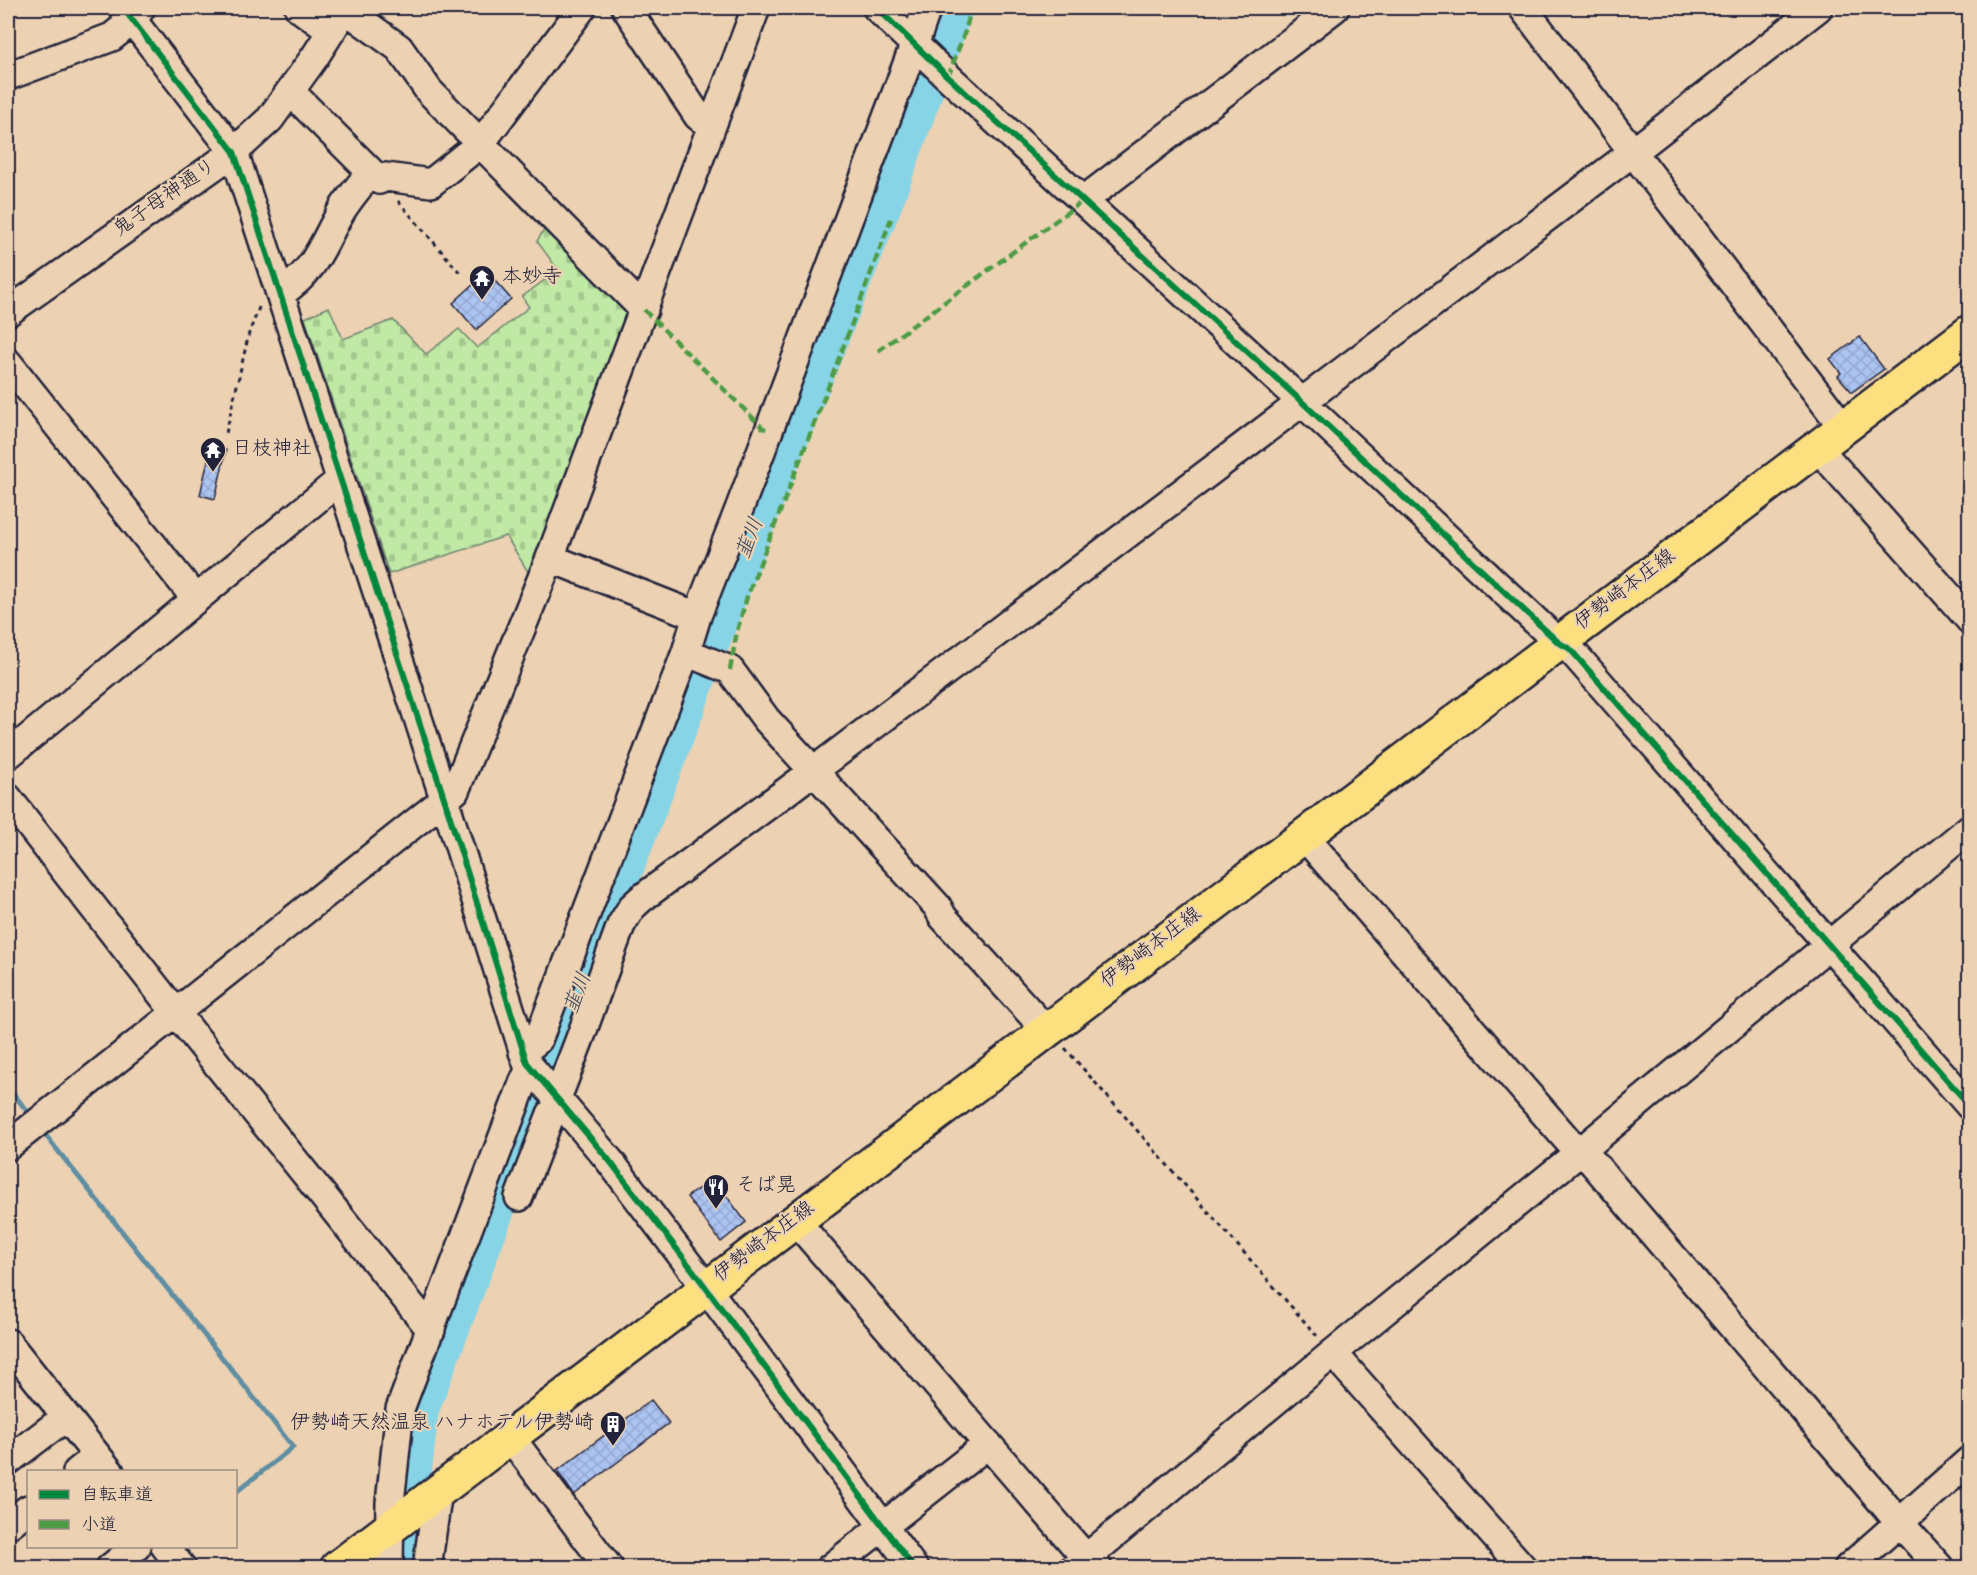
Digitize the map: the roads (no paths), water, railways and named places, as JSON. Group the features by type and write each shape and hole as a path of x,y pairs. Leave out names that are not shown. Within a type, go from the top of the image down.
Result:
{"main road":[{"name":"伊勢崎本庄線","path":"337,1568 1970,332"}],"street":[{"path":"299,8 340,16 399,48 429,91 644,310"},
{"path":"290,91 375,176 431,183 481,143 582,8"},
{"path":"626,8 698,116 711,126"},
{"path":"8,1146 455,791 550,558 756,8"},
{"path":"876,8 1558,642 1570,649 1970,1106"},
{"path":"389,1568 390,1503 400,1408 524,1081 524,1052 538,1040 688,652 697,616 917,46 927,8"},
{"path":"1084,200 1335,8"},
{"path":"1523,8 1843,427"},
{"path":"519,1197 557,1101 621,925 632,907 1633,152 1818,8"},
{"path":"8,76 112,37 132,12 234,152 524,1052 557,1101 609,1160 914,1568"},
{"name":"鬼子母神通り","path":"8,312 234,152 270,119 340,16"},
{"path":"279,288 297,283 322,251 342,210 375,176"},
{"path":"8,363 196,599"},
{"path":"1817,447 1970,620"},
{"path":"8,755 340,480"},
{"path":"550,558 697,616"},
{"path":"688,652 730,670 766,719 937,906 943,917 1046,1030"},
{"path":"8,798 176,1013 430,1330"},
{"path":"795,1220 1079,1550 1086,1564 1333,1353 1970,828"},
{"path":"1303,835 1570,1143 1582,1150 1940,1568"},
{"path":"8,1344 66,1417 95,1466"},
{"path":"1333,1353 1523,1568"},
{"path":"8,1461 66,1417"},
{"path":"511,1438 609,1568"},
{"path":"830,1568 988,1444"},
{"path":"1848,1568 1970,1460"},
{"path":"427,1568 438,1491"},
{"path":"8,1525 27,1510"},
{"path":"110,1568 135,1548"},
{"path":"167,1548 182,1568"}],"waterway":[{"name":"韮川","path":"550,1072 764,509 885,206 957,8"},
{"path":"8,1087 27,1111"},
{"name":"韮川","path":"415,1475 422,1411 540,1100"},
{"path":"47,1137 293,1447 237,1491"},
{"name":"韮川","path":"408,1568 410,1548"}],"place":[{"name":"本妙寺","path":"482,301"},
{"name":"日枝神社","path":"213,473"},
{"name":"そば晃","path":"716,1210"},
{"name":"伊勢崎天然温泉 ハナホテル伊勢崎","path":"613,1447"}]}
